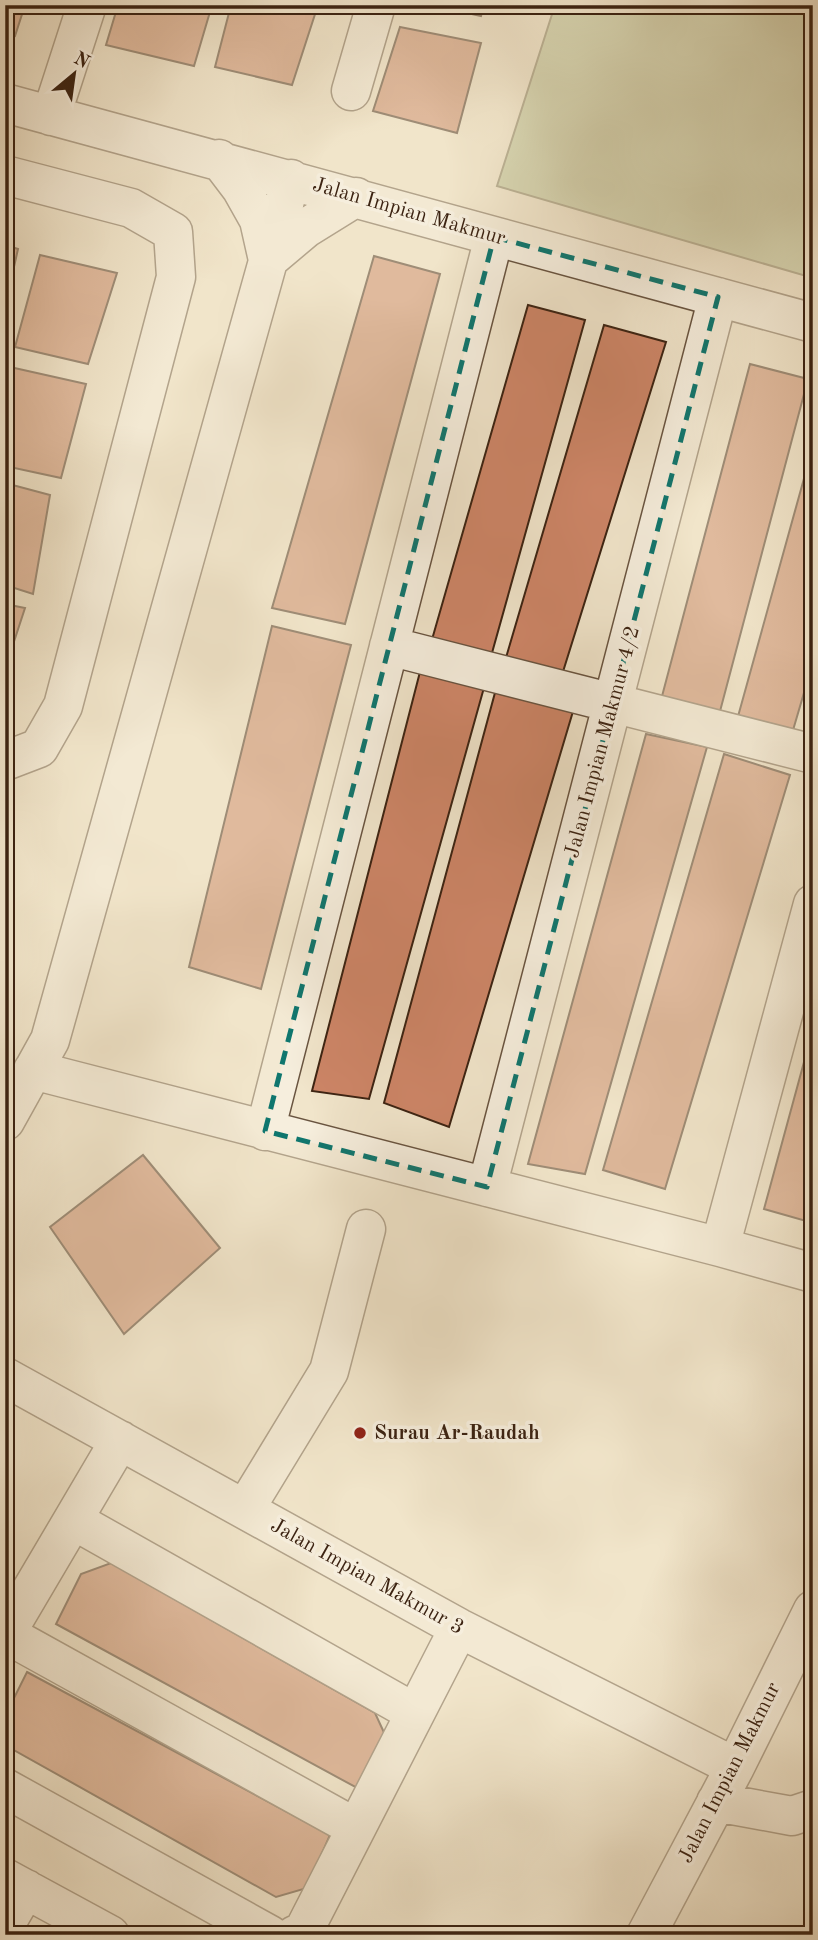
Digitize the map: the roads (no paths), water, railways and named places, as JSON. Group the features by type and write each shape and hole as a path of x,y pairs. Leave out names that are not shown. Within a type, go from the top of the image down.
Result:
{"street":[{"path":"51,116 87,5"},
{"path":"351,91 376,5"},
{"name":"Jalan Impian Makmur","path":"5,103 219,159 813,323"},
{"path":"219,159 241,188 259,220 268,260"},
{"path":"5,175 131,208 173,232 176,277 63,706 39,748 5,761"},
{"path":"5,1121 50,1040 291,179"},
{"path":"268,260 306,228 356,197"},
{"path":"265,1131 494,237"},
{"name":"Jalan Impian Makmur 4/2","path":"488,1187 718,297"},
{"path":"389,646 813,754"},
{"path":"720,1247 813,904"},
{"path":"33,1070 813,1273"},
{"path":"244,1509 329,1371 366,1229"},
{"name":"Jalan Impian Makmur 3","path":"5,1377 459,1628 735,1767"},
{"path":"120,1440 6,1635 356,1828"},
{"path":"73,1520 415,1713"},
{"name":"Jalan Impian Makmur","path":"646,1935 735,1767 813,1610"},
{"path":"295,1935 303,1932 459,1628"},
{"path":"5,1788 270,1935"},
{"path":"716,1802 792,1816 813,1809"},
{"path":"5,1925 15,1884 110,1935"}],"place":[{"name":"Surau Ar-Raudah","path":"360,1433"}]}
